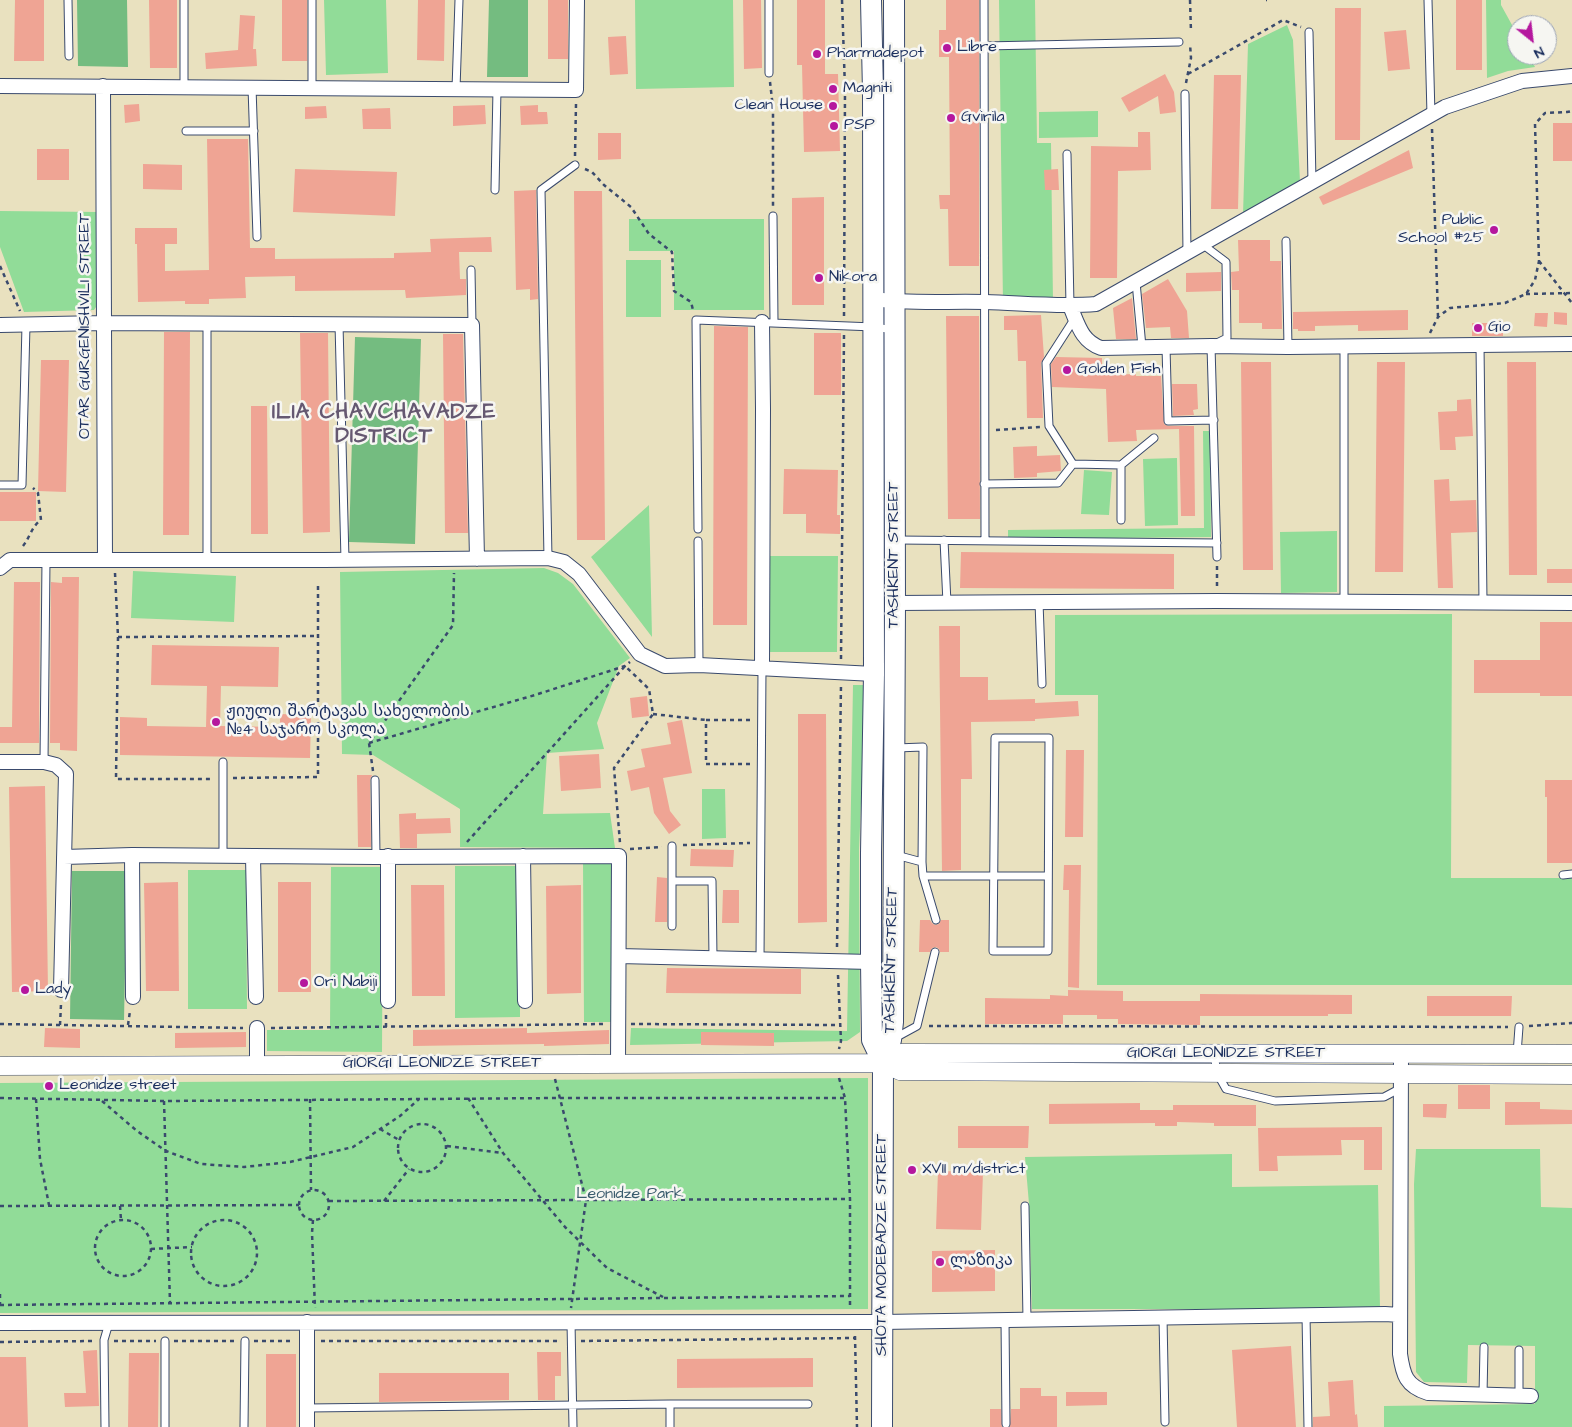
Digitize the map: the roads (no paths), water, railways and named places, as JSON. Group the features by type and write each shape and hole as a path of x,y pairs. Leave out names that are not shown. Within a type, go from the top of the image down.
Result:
{"main road":[{"name":"TASHKENT STREET","path":"871,0 874,327 874,674 871,962 872,1040 883,1063"},
{"name":"TASHKENT STREET","path":"883,1063 891,1040 893,1022 895,603 894,0"},
{"name":"SHOTA MODEBADZE STREET","path":"882,1427 883,1063"}],"street":[{"path":"0,86 576,90 577,0"},
{"path":"873,299 894,302 984,302 1073,312 1096,304 1136,282 1445,107 1522,80 1572,76"},
{"name":"OTAR GURGENISHVILI STREET","path":"103,86 105,560"},
{"path":"1073,312 1084,337 1091,345 1101,348 1572,344"},
{"path":"762,668 763,409 768,322"},
{"path":"0,325 206,323 472,325 477,559"},
{"path":"3,563 46,560 548,558 564,562 579,574 640,654 665,666 762,668 874,674"},
{"path":"895,603 1217,601 1572,603"},
{"path":"0,762 44,762 56,765 66,774 61,990"},
{"path":"64,857 132,855 223,857 523,856 619,853 618,1064"},
{"path":"132,855 133,997"},
{"path":"523,856 525,1001"},
{"path":"253,857 256,997"},
{"path":"382,857 388,1001"},
{"path":"618,956 871,962"},
{"path":"257,1028 258,1065"},
{"name":"GIORGI LEONIDZE STREET","path":"883,1063 901,1053 1572,1054"},
{"path":"1401,1054 1400,1354 1406,1380 1417,1389 1428,1392 1525,1396"},
{"name":"GIORGI LEONIDZE STREET","path":"0,1066 883,1063 900,1071 1217,1073 1401,1081 1572,1075"},
{"path":"0,1323 882,1322 1400,1315"},
{"path":"307,1427 307,1341 311,1322"}],"lane":[{"path":"68,0 69,56"},
{"path":"184,0 184,87"},
{"path":"312,0 312,88"},
{"path":"456,89 459,0"},
{"path":"768,0 769,73"},
{"path":"984,0 985,541"},
{"path":"1428,0 1431,115"},
{"path":"1309,32 1312,182"},
{"path":"984,46 1178,42"},
{"path":"252,87 257,237"},
{"path":"495,190 497,89"},
{"path":"1185,94 1187,253"},
{"path":"186,131 254,131"},
{"path":"1068,154 1073,312 1046,363 1049,426 1073,464"},
{"path":"548,558 542,190 574,165"},
{"path":"768,322 774,216"},
{"path":"1286,241 1288,347"},
{"path":"1202,244 1226,262 1227,338 1211,346 1217,557"},
{"path":"471,270 472,325"},
{"path":"1136,282 1142,347"},
{"path":"698,529 696,320 874,327 894,330"},
{"path":"206,323 207,560"},
{"path":"339,324 345,560"},
{"path":"0,485 22,485 26,325"},
{"path":"1480,345 1483,602"},
{"path":"1166,346 1168,421 1214,420"},
{"path":"1344,346 1344,602"},
{"path":"1073,464 1122,465 1154,438"},
{"path":"984,484 1058,483 1073,464"},
{"path":"1122,465 1122,520"},
{"path":"895,540 1217,543"},
{"path":"944,540 947,603"},
{"path":"698,541 699,666"},
{"path":"44,762 46,560"},
{"path":"1039,602 1042,684"},
{"path":"760,959 762,668"},
{"path":"995,738 1049,738 1048,876 1048,951 994,951 995,738"},
{"path":"894,748 923,747 922,876 936,920"},
{"path":"223,762 223,857"},
{"path":"374,780 382,857"},
{"path":"672,846 672,926"},
{"path":"894,854 922,862"},
{"path":"1563,875 1572,874"},
{"path":"922,876 1048,876"},
{"path":"672,881 712,881 713,958"},
{"path":"891,1040 917,1026 935,952"},
{"path":"1517,1054 1518,1027"},
{"path":"1214,1054 1217,1073 1226,1089 1275,1101 1384,1097 1401,1081"},
{"path":"1026,1206 1027,1320"},
{"path":"1306,1315 1308,1427"},
{"path":"1163,1317 1165,1422"},
{"path":"1005,1320 1006,1424"},
{"path":"105,1427 104,1340 109,1322"},
{"path":"572,1322 573,1427"},
{"path":"165,1341 165,1427"},
{"path":"244,1427 245,1341"},
{"path":"1483,1394 1484,1347"},
{"path":"1519,1350 1525,1396"},
{"path":"670,1404 670,1427"},
{"path":"307,1408 808,1404"}],"place":[{"name":"Libre","path":"947,48"},
{"name":"Pharmadepot","path":"817,54"},
{"name":"Magniti","path":"833,89"},
{"name":"Clean House","path":"833,106"},
{"name":"Gvirila","path":"951,118"},
{"name":"PSP","path":"834,126"},
{"name":"Public School #25","path":"1494,230"},
{"name":"Nikora","path":"819,278"},
{"name":"Gio","path":"1478,328"},
{"name":"Golden Fish","path":"1067,370"},
{"name":"ჟიული შარტავას სახელობის №4 საჯარო სკოლა","path":"216,722"},
{"name":"Ori Nabiji","path":"304,983"},
{"name":"Lady","path":"25,990"},
{"name":"Leonidze street","path":"49,1086"},
{"name":"XVII m/district","path":"912,1170"},
{"name":"ლაზიკა","path":"940,1262"}],"district":[{"name":"ILIA CHAVCHAVADZE DISTRICT","path":"384,426"}],"park label":[{"name":"Leonidze Park","path":"630,1195"}]}
